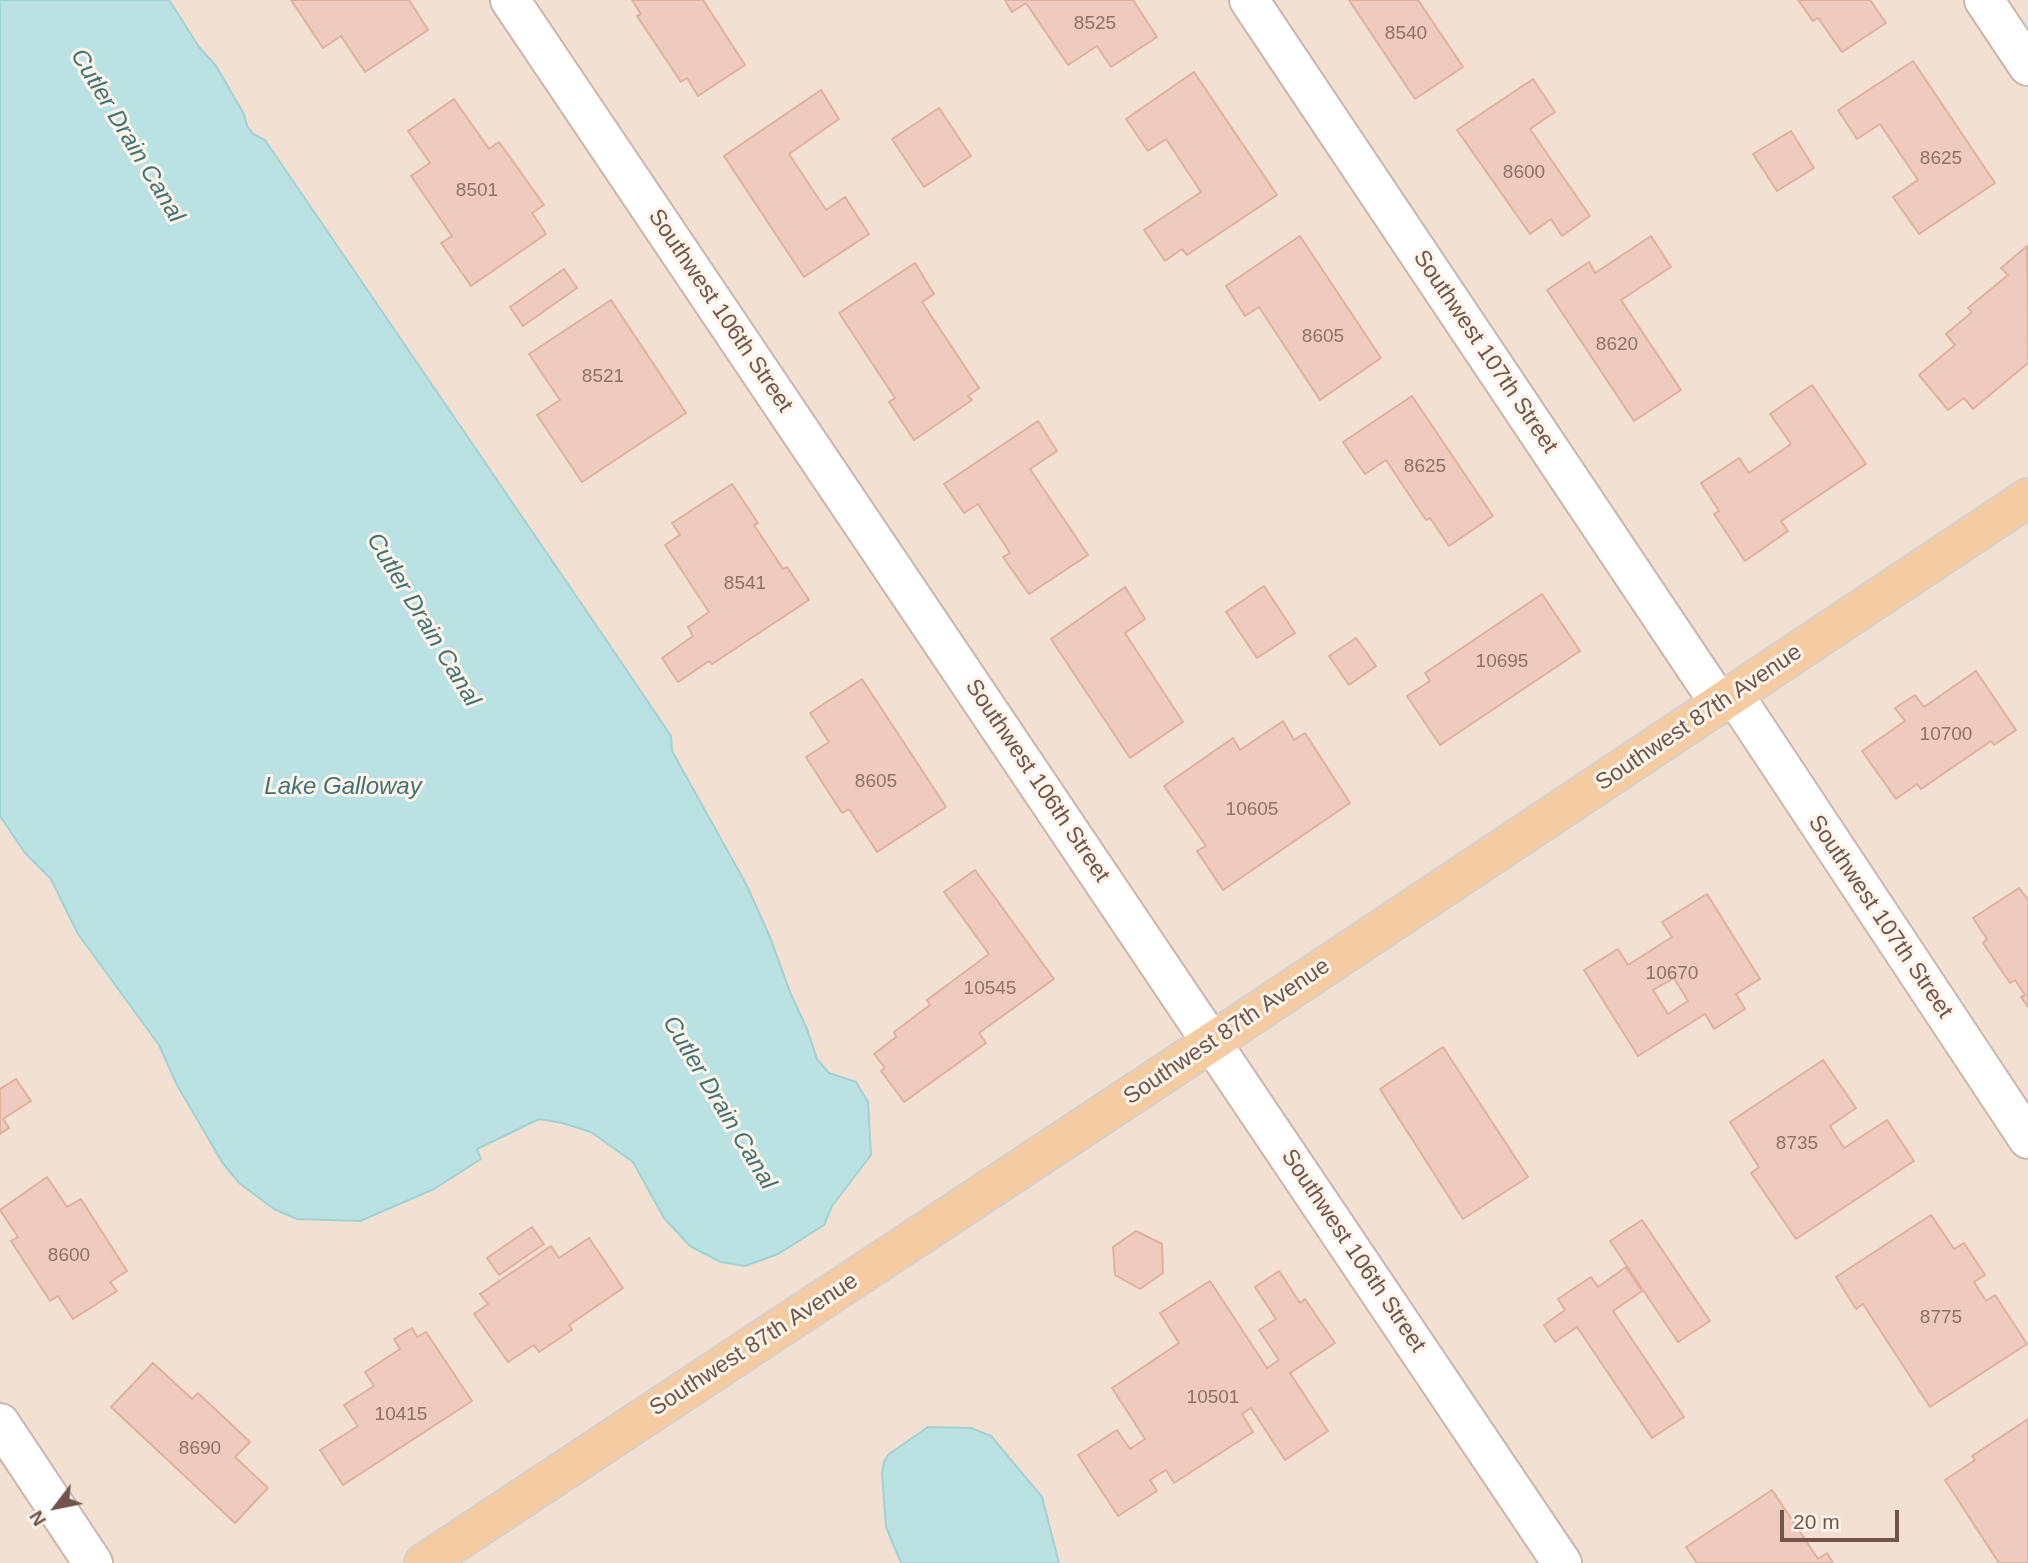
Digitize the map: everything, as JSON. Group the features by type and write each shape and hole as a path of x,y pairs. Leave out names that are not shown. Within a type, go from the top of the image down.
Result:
{"main road":[{"name":"Southwest 87th Avenue","path":"424,1563 2028,498"}],"street":[{"name":"Southwest 106th Street","path":"510,0 1562,1563"},
{"name":"Southwest 107th Street","path":"1249,0 2028,1139"},
{"path":"1984,0 2028,66"},
{"path":"0,1423 93,1563"}],"shaded area":[{"path":"0,0 2028,0 2028,1563 0,1563"}],"water":[{"name":"Lake Galloway","path":"0,0 169,0 199,47 216,66 244,114 247,126 253,134 265,140 671,736 672,751 746,884 770,937 817,1059 829,1073 856,1082 868,1102 871,1155 832,1206 824,1225 778,1254 745,1266 721,1262 690,1246 664,1218 633,1162 591,1132 539,1119 477,1149 481,1159 434,1189 360,1221 297,1219 274,1209 239,1183 222,1162 177,1085 159,1045 78,934 51,879 25,853 0,816"},
{"path":"928,1427 971,1428 991,1436 1042,1497 1059,1563 901,1563 886,1527 882,1474 884,1462 889,1454"}],"building":[{"path":"291,0 409,0 428,30 365,72 341,36 323,48"},
{"path":"632,0 703,0 745,65 698,96 687,78 681,82 637,16 641,14"},
{"path":"1005,0 1133,0 1157,37 1111,67 1097,46 1068,65 1026,3 1012,12"},
{"path":"1349,0 1418,0 1463,67 1415,99"},
{"path":"1798,0 1870,0 1886,23 1842,52 1818,18 1813,21"},
{"path":"1913,61 1995,183 1919,234 1893,197 1918,180 1880,124 1857,139 1838,110"},
{"path":"1194,72 1277,195 1187,255 1182,249 1165,261 1144,230 1201,192 1166,139 1148,151 1126,119"},
{"path":"1533,79 1555,112 1530,129 1590,216 1562,236 1551,219 1530,234 1457,130"},
{"path":"821,90 839,119 789,154 826,210 845,197 869,234 804,277 724,156"},
{"path":"454,99 489,149 499,142 544,205 532,213 546,234 471,286 441,243 452,236 411,176 430,163 408,131"},
{"path":"939,108 971,156 924,187 892,139"},
{"path":"1791,131 1814,168 1777,191 1753,154"},
{"path":"1300,236 1381,358 1320,400 1259,307 1245,316 1226,286"},
{"path":"1651,236 1671,267 1621,300 1681,390 1634,421 1547,290 1589,262 1595,273"},
{"path":"2027,246 2028,363 1973,409 1964,398 1948,410 1919,375 1955,345 1946,334 1972,312 1968,308 2008,275 2001,268"},
{"path":"915,263 934,294 922,302 979,388 968,396 972,400 914,440 889,402 895,398 839,313"},
{"path":"564,269 577,288 523,326 510,307"},
{"path":"611,300 686,413 582,482 537,415 560,400 529,354"},
{"path":"1812,385 1866,464 1781,521 1788,531 1745,561 1714,514 1719,511 1701,483 1739,458 1749,473 1791,444 1770,414"},
{"path":"1412,396 1493,516 1449,546 1430,518 1426,520 1386,460 1365,474 1343,442"},
{"path":"1038,421 1057,451 1030,469 1088,555 1029,594 1003,557 1010,553 978,504 964,513 944,484"},
{"path":"732,484 758,523 754,525 783,569 787,567 809,600 712,664 709,661 678,682 662,658 693,636 688,627 709,612 665,545 680,535 672,523"},
{"path":"1264,586 1295,633 1257,658 1226,612"},
{"path":"1125,587 1145,619 1125,633 1183,722 1130,758 1051,639"},
{"path":"1542,594 1580,651 1440,745 1407,696 1430,681 1425,673"},
{"path":"1356,638 1376,666 1349,685 1329,656"},
{"path":"1976,671 2016,730 1994,745 1991,741 1921,789 1917,784 1896,799 1862,751 1905,721 1895,708 1915,695 1924,707"},
{"path":"862,679 946,807 877,852 849,809 842,813 806,757 829,742 810,713"},
{"path":"1283,721 1294,740 1305,733 1350,803 1223,890 1197,851 1206,846 1164,786 1233,738 1240,750"},
{"path":"975,870 1054,979 979,1033 986,1043 904,1102 881,1071 885,1068 874,1054 896,1037 894,1032 930,1005 927,1000 989,954 944,892"},
{"path":"2019,888 2028,900 2028,1007 2021,997 2025,995 2015,980 2010,983 1983,943 1987,939 1973,918"},
{"path":"1707,894 1760,979 1736,994 1745,1009 1714,1029 1705,1014 1638,1056 1584,970 1618,949 1628,965 1672,937 1662,922","holes":["1674,978 1688,1001 1668,1014 1653,990"]},
{"path":"1443,1047 1528,1177 1463,1219 1380,1089"},
{"path":"1823,1060 1856,1108 1830,1126 1844,1148 1887,1120 1914,1161 1796,1239 1751,1173 1759,1167 1730,1122"},
{"path":"16,1079 31,1101 3,1119 9,1128 0,1134 0,1089"},
{"path":"47,1177 67,1207 81,1199 127,1271 110,1282 117,1291 73,1319 58,1296 50,1301 11,1241 18,1237 0,1210"},
{"path":"1931,1215 1954,1249 1964,1243 1985,1275 1974,1282 1986,1301 1995,1295 2027,1344 1930,1407 1863,1304 1856,1309 1836,1277"},
{"path":"1642,1220 1710,1321 1678,1342 1610,1241"},
{"path":"532,1227 544,1244 499,1275 487,1258"},
{"path":"1136,1231 1162,1244 1163,1273 1140,1289 1115,1275 1113,1247"},
{"path":"589,1238 623,1288 569,1325 572,1330 539,1352 534,1345 508,1362 474,1314 488,1304 480,1294 551,1246 559,1258"},
{"path":"1626,1267 1642,1291 1613,1311 1684,1417 1652,1438 1577,1327 1555,1342 1544,1325 1565,1310 1558,1299 1591,1277 1598,1287"},
{"path":"1279,1271 1300,1303 1305,1299 1335,1343 1290,1373 1328,1431 1285,1460 1251,1408 1242,1414 1253,1432 1174,1483 1166,1470 1150,1480 1157,1491 1118,1516 1078,1455 1117,1430 1130,1449 1145,1439 1112,1388 1179,1343 1160,1313 1210,1281 1267,1368 1279,1360 1259,1330 1276,1319 1255,1287"},
{"path":"412,1328 417,1337 426,1332 472,1401 343,1485 320,1450 358,1426 344,1405 374,1386 365,1372 400,1349 394,1339"},
{"path":"153,1363 192,1399 198,1393 250,1442 235,1457 268,1488 235,1523 111,1407"},
{"path":"2028,1419 2028,1563 1999,1563 1945,1480 1975,1460 1972,1456"},
{"path":"1772,1490 1818,1559 1827,1553 1833,1563 1697,1563 1686,1547"}],"water label":[{"name":"Cutler Drain Canal","path":"127,136"},
{"name":"Cutler Drain Canal","path":"423,620"},
{"name":"Cutler Drain Canal","path":"719,1103"}]}
